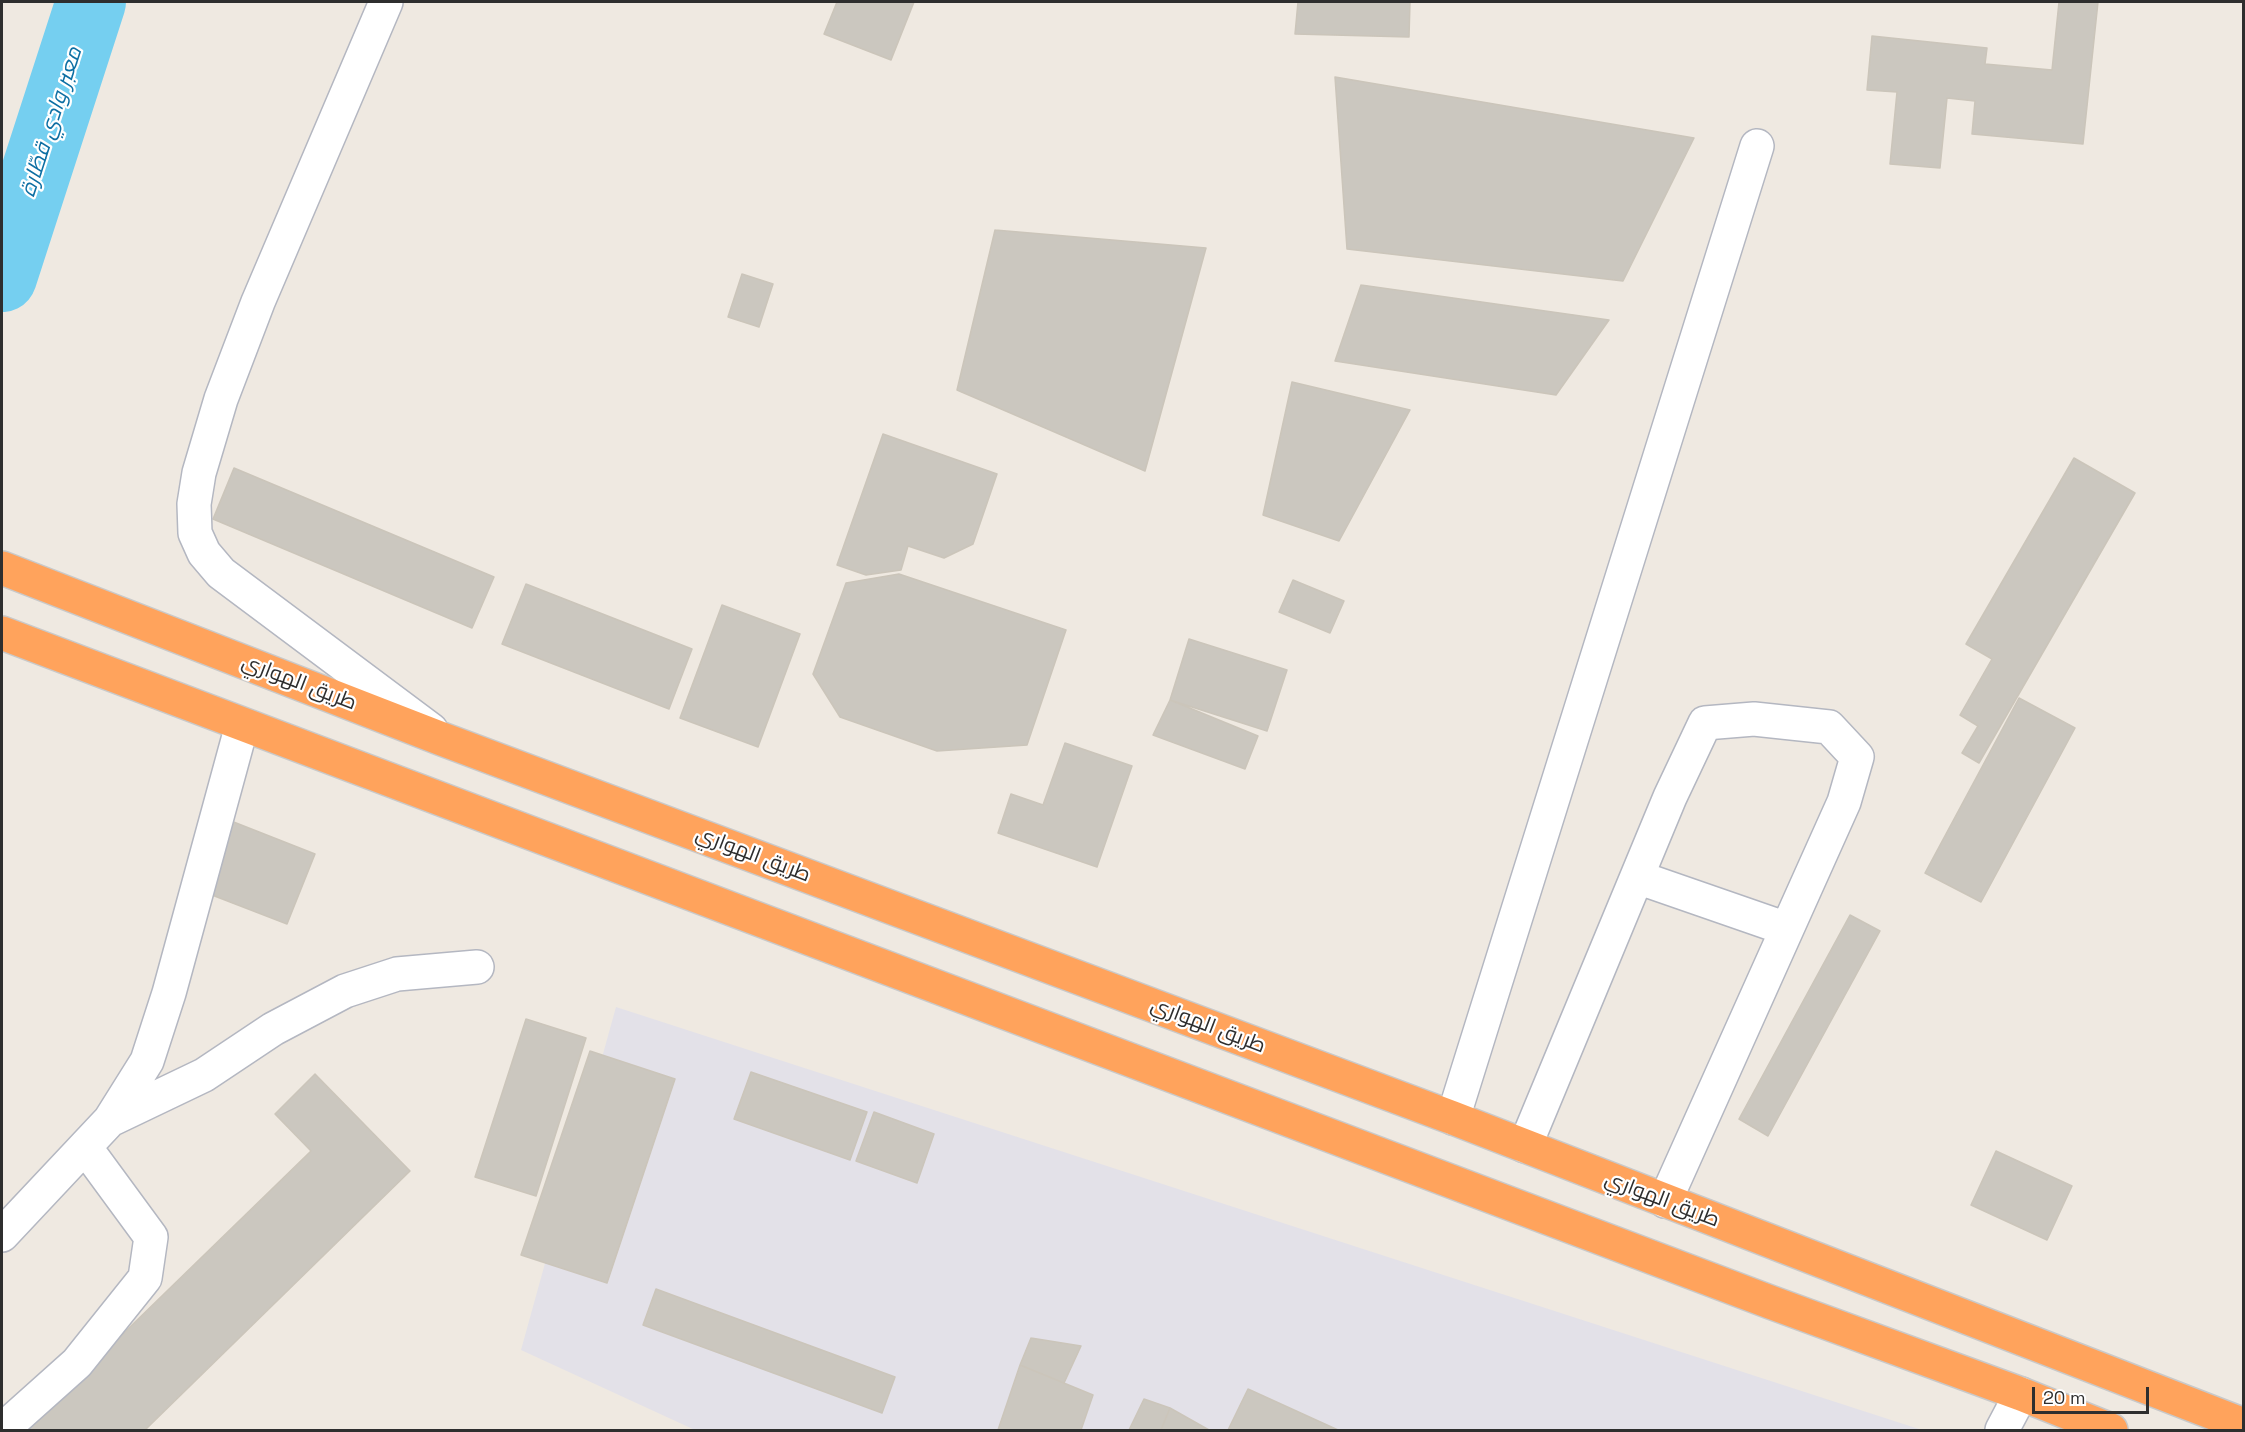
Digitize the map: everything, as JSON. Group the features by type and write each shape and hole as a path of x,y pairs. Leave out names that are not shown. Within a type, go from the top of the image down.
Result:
{"highway":[{"name":"طريق الهواري","path":"2,568 442,739 1453,1118 2244,1425"},
{"path":"2,633 1770,1302 2021,1394 2111,1431"}],"street":[{"path":"386,2 258,302 220,399 199,473 194,504 195,533 204,553 221,573 442,739"},
{"path":"1453,1118 1757,146"},
{"path":"1525,1146 1670,797 1705,723 1754,718 1829,727 1857,757 1844,802 1665,1201"},
{"path":"2,1235 110,1120 147,1061 169,993 242,725"},
{"path":"1637,877 1787,929"},
{"path":"110,1120 204,1075 273,1029 345,991 397,974 477,967"},
{"path":"2,1431 77,1363 145,1278 151,1237 85,1147"},
{"path":"2002,1431 2021,1394"}],"shaded area":[{"path":"616,1007 1922,1430 695,1430 521,1350"}],"building":[{"path":"837,2 914,2 891,60 824,34"},
{"path":"1298,2 1410,2 1409,37 1295,34"},
{"path":"2059,2 2098,2 2083,144 1972,134 1975,101 1947,98 1940,168 1890,164 1897,92 1867,90 1872,36 1987,48 1985,64 2052,70"},
{"path":"1335,77 1694,138 1623,281 1347,249"},
{"path":"995,230 1206,248 1145,471 957,390"},
{"path":"742,274 773,284 759,327 728,317"},
{"path":"1361,285 1609,320 1556,395 1335,361"},
{"path":"1292,382 1410,410 1339,541 1263,515"},
{"path":"883,434 997,474 973,544 944,558 908,546 901,570 866,575 837,565"},
{"path":"2074,458 2135,493 1979,763 1962,753 1978,726 1960,715 1992,659 1966,644"},
{"path":"234,468 494,577 472,628 213,519"},
{"path":"899,574 1066,630 1027,745 937,751 840,717 813,674 846,583"},
{"path":"1293,580 1344,601 1330,633 1279,612"},
{"path":"526,584 692,649 669,709 502,644"},
{"path":"722,605 800,634 758,747 680,718"},
{"path":"1189,639 1287,670 1267,731 1170,700"},
{"path":"2019,698 2075,728 1981,902 1925,873"},
{"path":"1170,700 1258,736 1245,769 1153,735"},
{"path":"1065,743 1132,766 1097,867 998,833 1011,794 1043,805"},
{"path":"226,819 315,854 287,924 199,890"},
{"path":"1850,915 1880,931 1768,1136 1739,1119"},
{"path":"526,1019 586,1038 536,1196 475,1177"},
{"path":"590,1051 675,1079 607,1283 521,1255"},
{"path":"751,1072 867,1112 850,1160 734,1119"},
{"path":"315,1074 410,1171 145,1430 24,1430 311,1151 275,1114"},
{"path":"874,1112 934,1134 917,1183 856,1161"},
{"path":"1996,1151 2072,1186 2047,1240 1971,1205"},
{"path":"656,1289 895,1377 882,1413 643,1325"},
{"path":"1031,1338 1081,1346 1064,1383 1020,1365"},
{"path":"1020,1365 1093,1395 1081,1430 998,1430"},
{"path":"1248,1389 1338,1430 1228,1430"},
{"path":"1144,1399 1170,1408 1161,1430 1129,1430"},
{"path":"1170,1408 1209,1430 1161,1430"}],"waterway":[{"name":"معبر وادي قطّارة","path":"2,277 91,2"}]}
